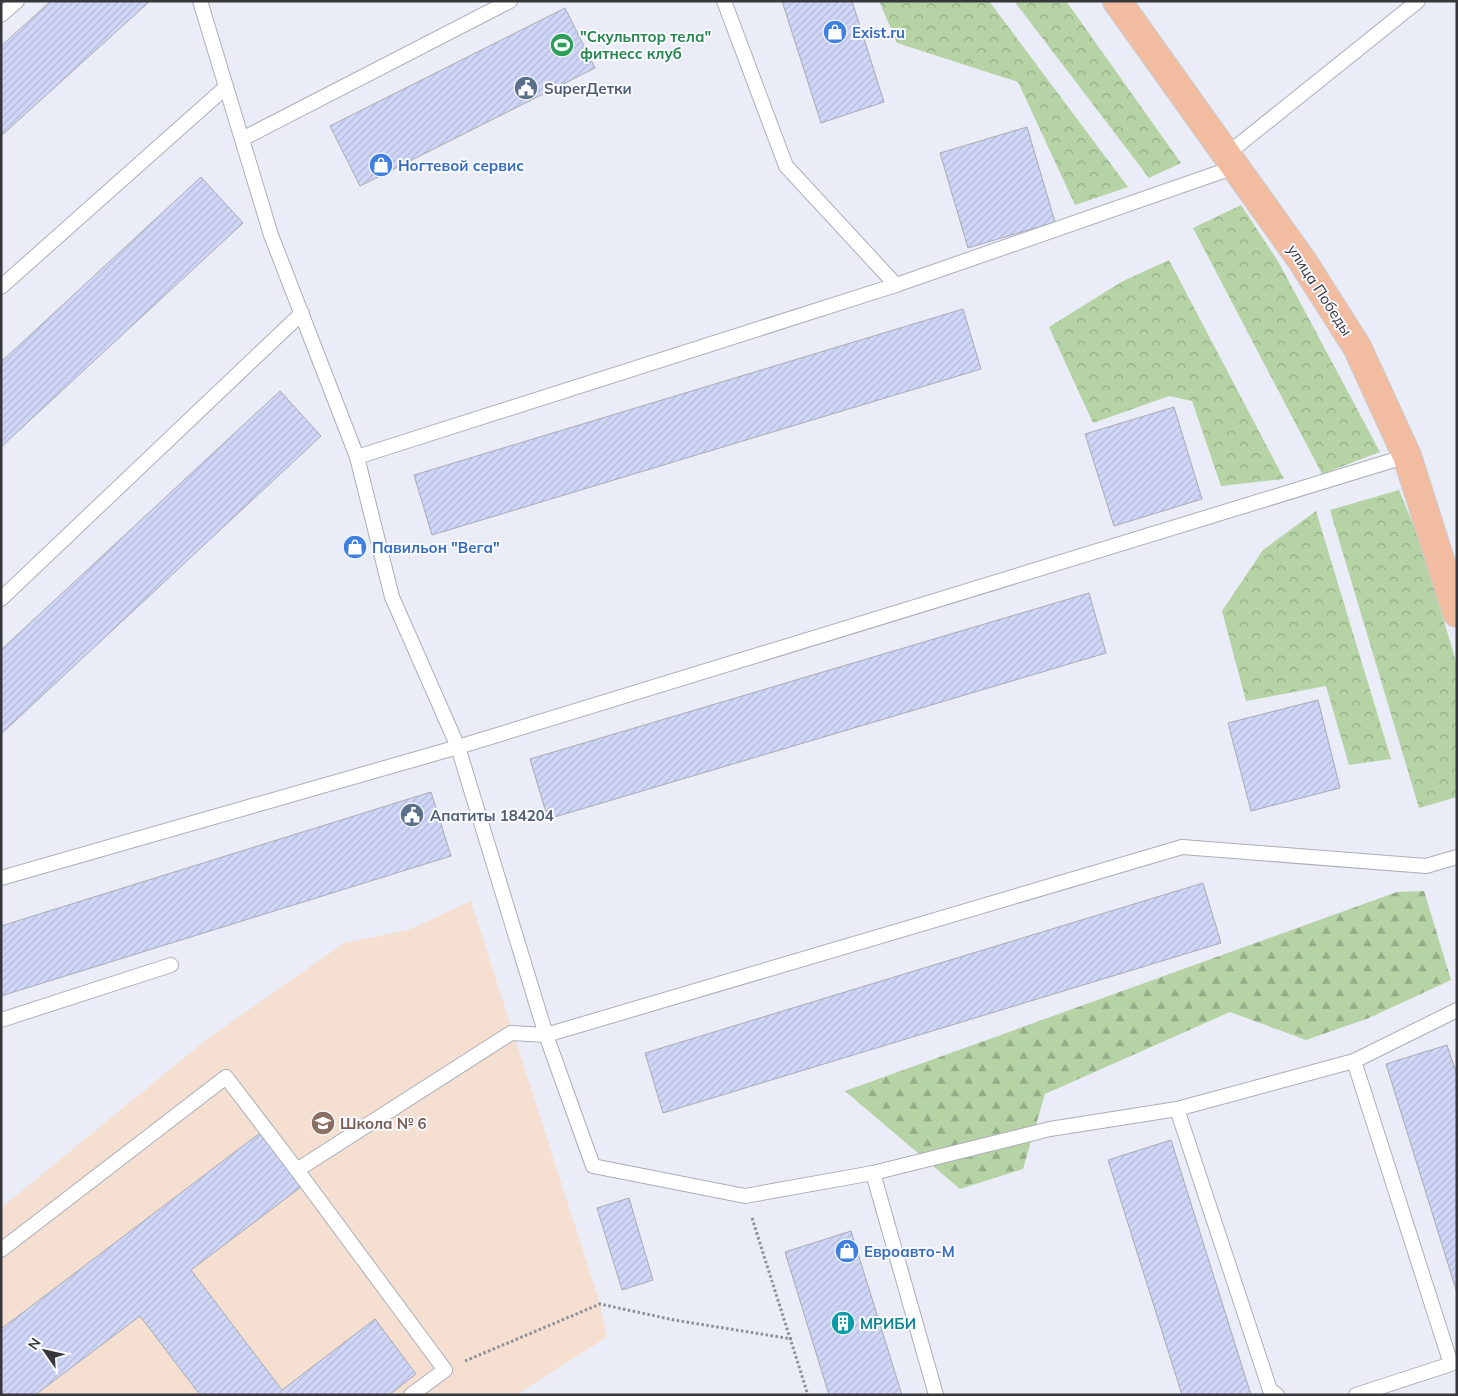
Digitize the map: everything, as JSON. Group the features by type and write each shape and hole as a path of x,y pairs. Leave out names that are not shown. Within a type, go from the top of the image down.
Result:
{"main road":[{"name":"улица Победы","path":"1117,1 1303,262 1357,347 1407,456 1457,613"}],"lane":[{"path":"1,16 17,1"},
{"path":"200,1 226,87 244,138 271,235 357,457 392,597 458,746 546,1035 593,1166 745,1196 873,1172 1050,1129 1177,1109 1354,1061 1457,1010"},
{"path":"244,138 510,1"},
{"path":"724,1 786,166 896,285"},
{"path":"357,457 896,285 1231,161 1418,1"},
{"path":"1,287 226,87"},
{"path":"1,599 302,313"},
{"path":"1,878 458,746 1407,456"},
{"path":"297,1170 512,1033 546,1035 1182,847 1426,866 1457,857"},
{"path":"1,1020 171,965"},
{"path":"1354,1061 1451,1364 1356,1395"},
{"path":"1,1250 226,1077 445,1370 411,1395"},
{"path":"1177,1109 1270,1390 1277,1395"},
{"path":"873,1172 936,1395"}],"path":[{"path":"745,1196 792,1339 808,1395"},
{"path":"445,1370 600,1304 674,1320 792,1339"}],"shaded area":[{"name":"Школа № 6","path":"471,901 600,1304 607,1337 516,1395 1,1395 1,1208 207,1039 344,943 408,930"}],"green space":[{"path":"879,1 989,1 1128,187 1075,205 1018,82 897,43"},
{"path":"1014,1 1066,1 1181,163 1149,178"},
{"path":"1241,205 1279,263 1380,452 1322,474 1193,228"},
{"path":"1169,260 1284,479 1221,486 1192,401 1169,396 1093,423 1049,327 1123,281"},
{"path":"1399,490 1420,541 1457,665 1457,797 1419,808 1330,510"},
{"path":"1316,511 1391,759 1349,765 1326,686 1246,701 1222,611 1263,550"},
{"path":"1424,891 1451,980 1369,1018 1306,1040 1230,1012 1045,1094 1023,1169 960,1189 845,1091 1397,892"}],"building":[{"path":"51,1 150,1 1,136 1,46"},
{"path":"782,1 852,1 884,102 821,123"},
{"path":"565,8 595,68 360,186 330,126"},
{"path":"1027,127 1055,222 968,248 940,153"},
{"path":"201,177 243,223 1,447 1,362"},
{"path":"963,309 981,369 432,535 414,475"},
{"path":"280,391 321,436 1,734 1,650"},
{"path":"1174,407 1202,499 1114,526 1085,434"},
{"path":"1089,593 1106,653 548,819 530,759"},
{"path":"1318,700 1340,788 1251,811 1228,723"},
{"path":"431,792 451,856 1,996 1,926"},
{"path":"1203,883 1221,943 663,1113 645,1053"},
{"path":"1447,1045 1457,1075 1457,1293 1386,1064"},
{"path":"260,1133 301,1187 191,1270 282,1390 375,1319 416,1374 389,1395 200,1395 140,1316 35,1395 1,1395 1,1329"},
{"path":"1171,1140 1251,1395 1182,1395 1108,1160"},
{"path":"629,1198 653,1280 622,1290 597,1208"},
{"name":"МРИБИ","path":"851,1231 902,1395 829,1395 785,1252"}],"place":[{"name":"Exist.ru","path":"835,32"},
{"name":"\"Скульптор тела\" фитнесс клуб","path":"562,45"},
{"name":"SuperДетки","path":"526,88"},
{"name":"Ногтевой сервис","path":"381,165"},
{"name":"Павильон \"Вега\"","path":"355,547"},
{"name":"Апатиты 184204","path":"412,815"},
{"name":"Школа № 6","path":"323,1123"},
{"name":"Евроавто-М","path":"847,1251"},
{"name":"МРИБИ","path":"843,1323"}]}
